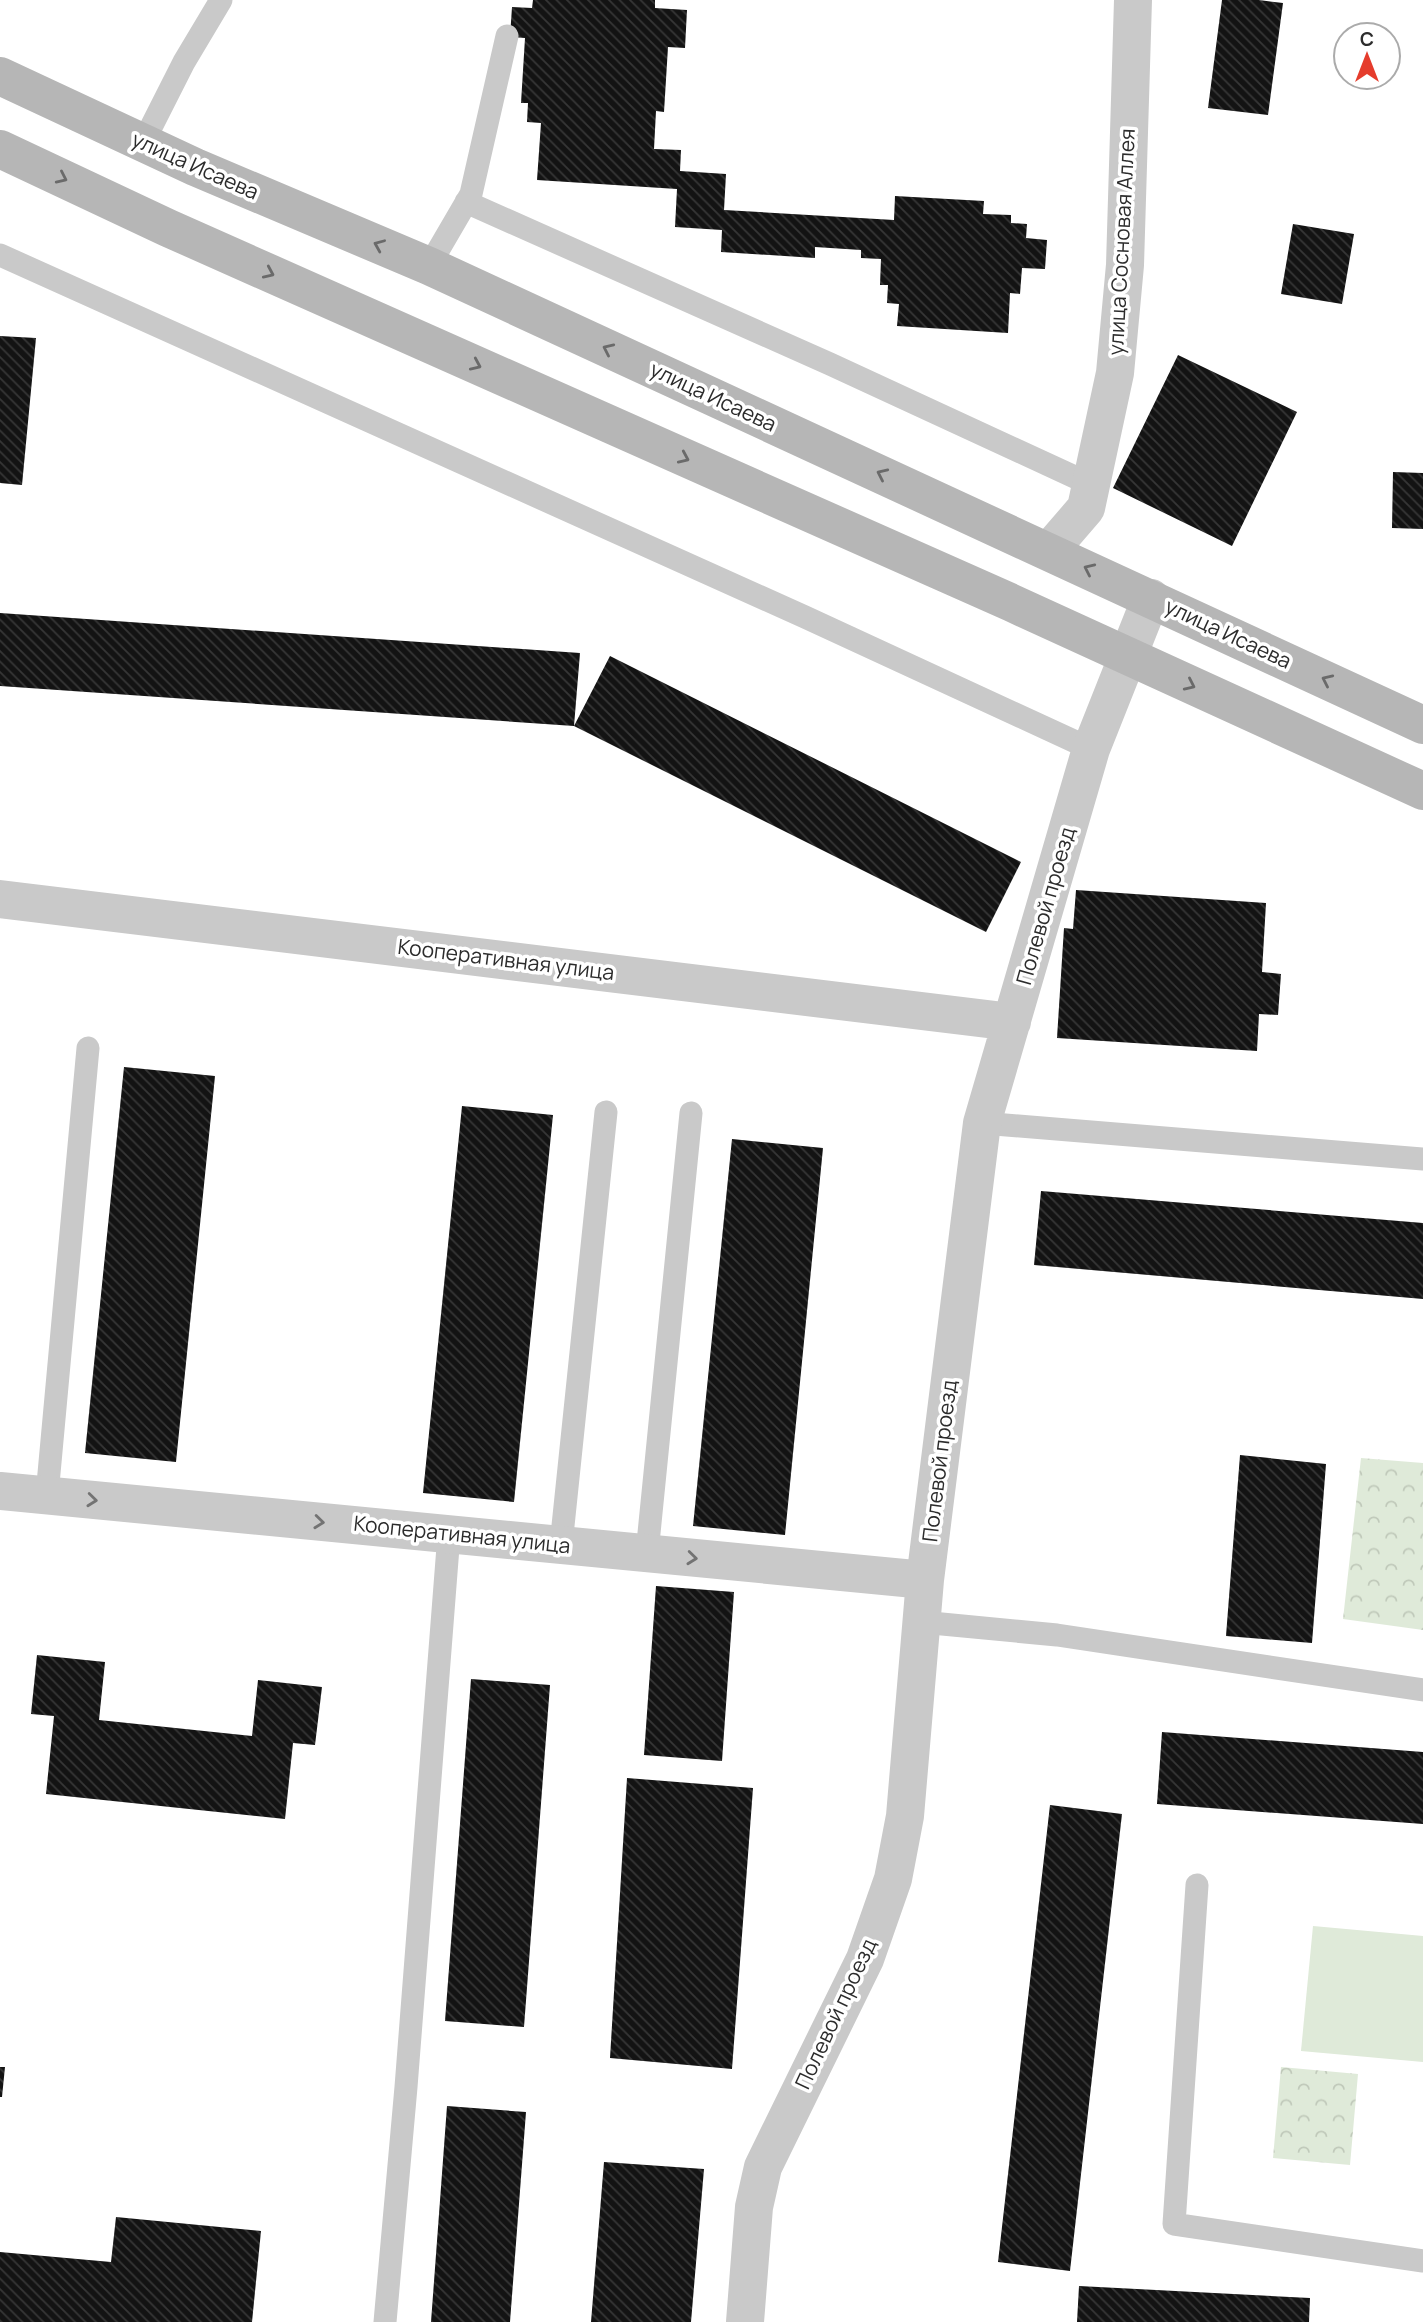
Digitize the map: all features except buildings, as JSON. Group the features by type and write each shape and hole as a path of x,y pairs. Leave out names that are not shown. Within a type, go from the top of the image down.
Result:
{"main road":[{"name":"улица Исаева","path":"0,76 143,143 429,266 1423,725"},
{"path":"0,149 180,234 1128,656 1423,792"}],"street":[{"name":"улица Сосновая Аллея","path":"1049,551 1086,508 1115,373 1125,265 1133,0"},
{"name":"Полевой проезд","path":"745,2322 754,2207 763,2167 865,1959 893,1878 905,1816 925,1580 982,1123 1091,749 1151,598"},
{"name":"Кооперативная улица","path":"0,899 1012,1021"},
{"name":"Кооперативная улица","path":"0,1491 925,1580"}],"lane":[{"path":"143,143 184,62 220,0"},
{"path":"429,266 471,194 507,36"},
{"path":"466,202 843,370 1091,485"},
{"path":"0,254 793,611 1091,749"},
{"path":"47,1495 88,1048"},
{"path":"561,1545 606,1112"},
{"path":"647,1553 691,1113"},
{"path":"982,1123 1423,1159"},
{"path":"385,2322 408,2066 449,1534"},
{"path":"921,1622 1058,1635 1423,1690"},
{"path":"1197,1885 1174,2224 1423,2261"}],"green space":[{"path":"1361,1458 1423,1463 1423,1630 1343,1619"},
{"path":"1313,1926 1423,1936 1423,2062 1301,2051"},
{"path":"1281,2067 1358,2074 1350,2165 1273,2158"}]}
